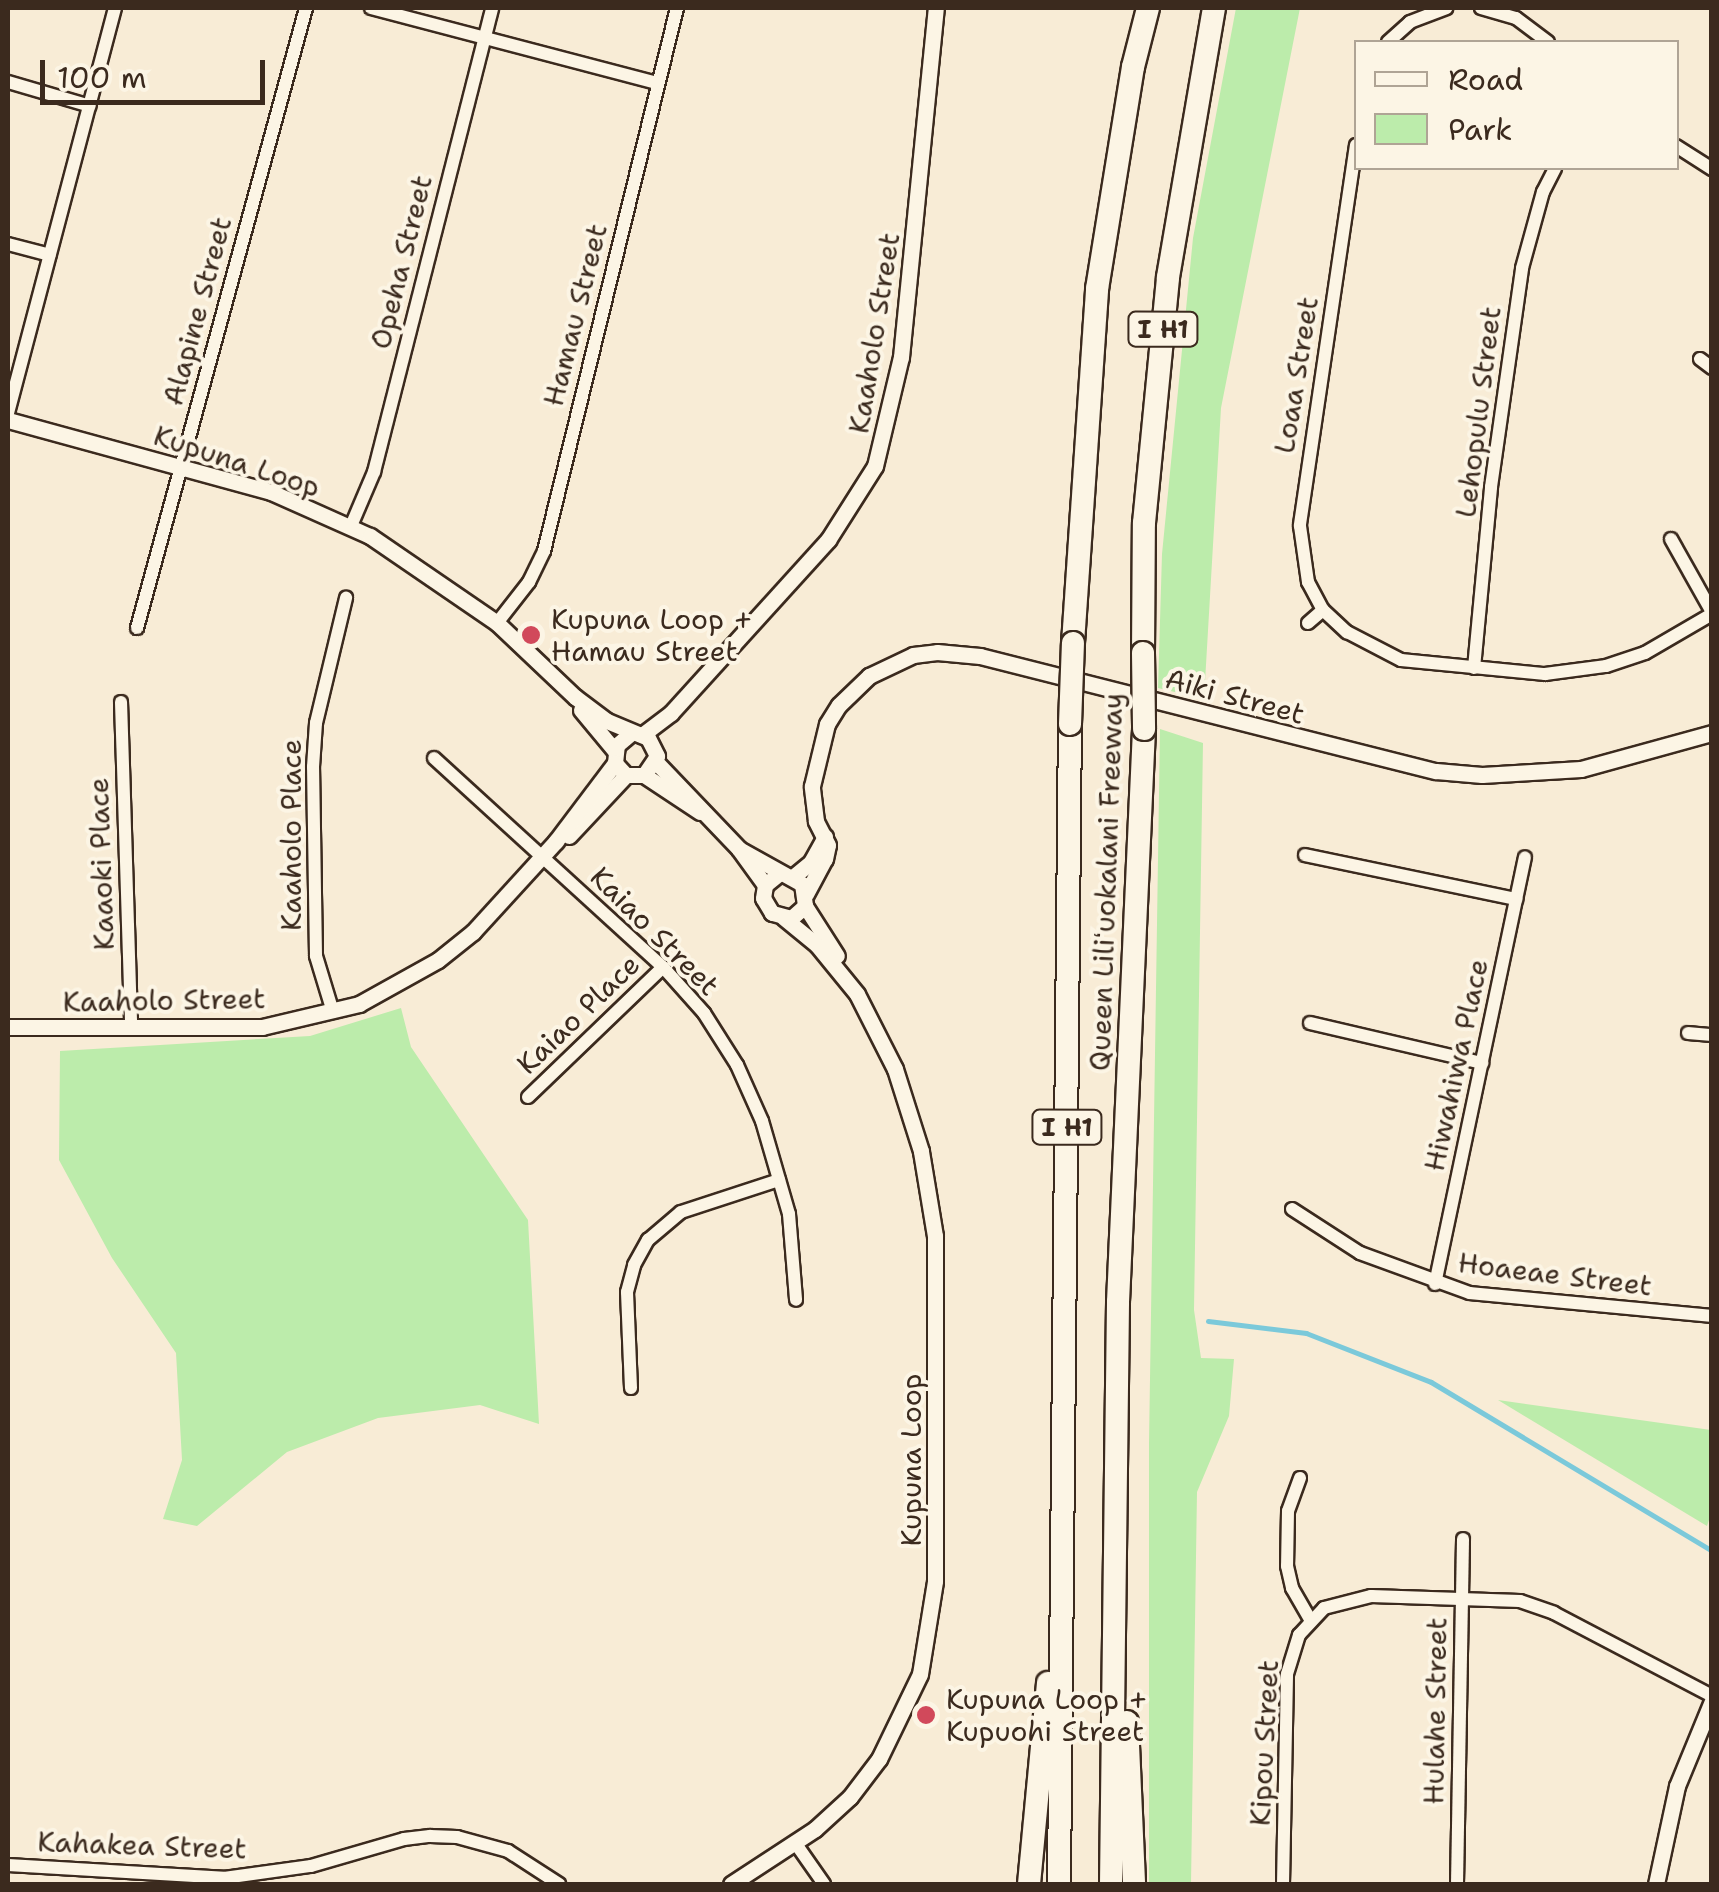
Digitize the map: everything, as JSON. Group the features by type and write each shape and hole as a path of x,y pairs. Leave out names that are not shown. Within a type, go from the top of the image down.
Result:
{"highway":[{"name":"Queen Liliʻuokalani Freeway","path":"1059,1884 1073,643 1097,289 1133,68 1148,8"},
{"name":"Queen Liliʻuokalani Freeway","path":"1110,1884 1118,1302 1144,729 1144,522 1168,277 1214,8"},
{"path":"1117,1474 1134,1884"},
{"path":"1028,1884 1063,1530"}],"street":[{"path":"8,416 115,8"},
{"name":"Alapine Street","path":"137,628 306,8"},
{"path":"371,8 657,83"},
{"name":"Opeha Street","path":"350,526 374,472 492,8"},
{"name":"Hamau Street","path":"497,622 528,582 544,551 678,8"},
{"name":"Kaaholo Street","path":"8,1027 262,1028 332,1012 399,984 473,932 556,841 619,763 645,744 828,540 875,466 901,357 936,8"},
{"path":"1481,8 1516,18 1545,40"},
{"path":"1390,40 1410,22 1437,9"},
{"path":"8,82 90,106"},
{"path":"1679,148 1712,169"},
{"name":"Loaa Street","path":"1323,610 1308,582 1302,550 1302,500 1354,158"},
{"name":"Lehopulu Street","path":"1474,668 1491,487 1522,268 1542,192 1554,170"},
{"path":"8,244 50,255"},
{"path":"1700,359 1712,368"},
{"name":"Kupuna Loop","path":"8,416 271,492 350,526 418,565 497,622 575,697 645,744 695,800 700,812"},
{"path":"1308,623 1323,610 1346,632 1401,660 1545,674 1606,666 1645,653 1712,613 1671,539"},
{"name":"Kaaholo Place","path":"332,1012 316,956 313,767 316,724 346,598"},
{"name":"Aiki Street","path":"806,900 825,859 812,786 827,724 870,676 913,655 937,652 980,656 1436,771 1482,775 1580,769 1712,733"},
{"name":"Kupuna Loop","path":"575,697 578,706 609,738 619,763"},
{"name":"Kaaoki Place","path":"122,702 132,1025"},
{"path":"619,763 644,776 645,744"},
{"name":"Kaiao Street","path":"434,758 664,967 704,1013 737,1065 762,1121 789,1214 796,1300"},
{"name":"Kupuna Loop","path":"644,776 700,812 739,849 765,885"},
{"path":"787,875 806,900 796,916 784,918 764,903 765,885 811,862 824,837"},
{"name":"Kupuna Loop","path":"739,849 787,875"},
{"path":"1305,855 1516,899"},
{"name":"Hiwahiwa Place","path":"1435,1284 1525,857"},
{"name":"Kupuna Loop","path":"806,900 842,964 843,973"},
{"name":"Kupuna Loop","path":"731,1884 796,1844 850,1797 902,1718 920,1674 935,1581 935,1236 921,1151 895,1070 843,973 784,918"},
{"name":"Kaiao Place","path":"528,1097 664,967"},
{"path":"1310,1023 1482,1063"},
{"path":"1688,1033 1712,1035"},
{"path":"631,1388 627,1292 634,1265 648,1240 681,1212 779,1180"},
{"name":"Hoaeae Street","path":"1292,1209 1360,1253 1435,1284 1505,1298 1712,1316"},
{"path":"1300,1478 1288,1511 1287,1566 1292,1588 1310,1619 1324,1608 1358,1598 1501,1598 1542,1607 1712,1699 1677,1786 1656,1884"},
{"name":"Hulahe Street","path":"1457,1884 1463,1539"},
{"name":"Kipou Street","path":"1283,1884 1288,1674 1292,1651 1310,1619"},
{"name":"Kahakea Street","path":"8,1865 224,1878 311,1866 404,1838 456,1837 508,1850 558,1884"},
{"path":"796,1844 824,1884"},
{"path":"311,1866 313,1884"},
{"path":"92,1884 93,1870"}],"green space":[{"path":"1236,8 1300,8 1221,408 1204,699 1158,688 1162,554 1193,238"},
{"path":"1160,729 1203,743 1194,1310 1201,1358 1234,1359 1229,1416 1197,1492 1191,1884 1149,1884 1149,1444"},
{"path":"401,1008 411,1047 528,1220 539,1424 480,1405 378,1418 287,1452 197,1526 163,1519 182,1460 176,1353 112,1258 59,1160 60,1051 310,1036"},
{"path":"1498,1400 1711,1430 1712,1511 1707,1526"}],"waterway":[{"path":"1208,1321 1306,1333 1431,1382 1712,1551"}],"place":[{"name":"Kupuna Loop + Hamau Street","path":"531,635"},
{"name":"Kupuna Loop + Kupuohi Street","path":"926,1715"}]}
